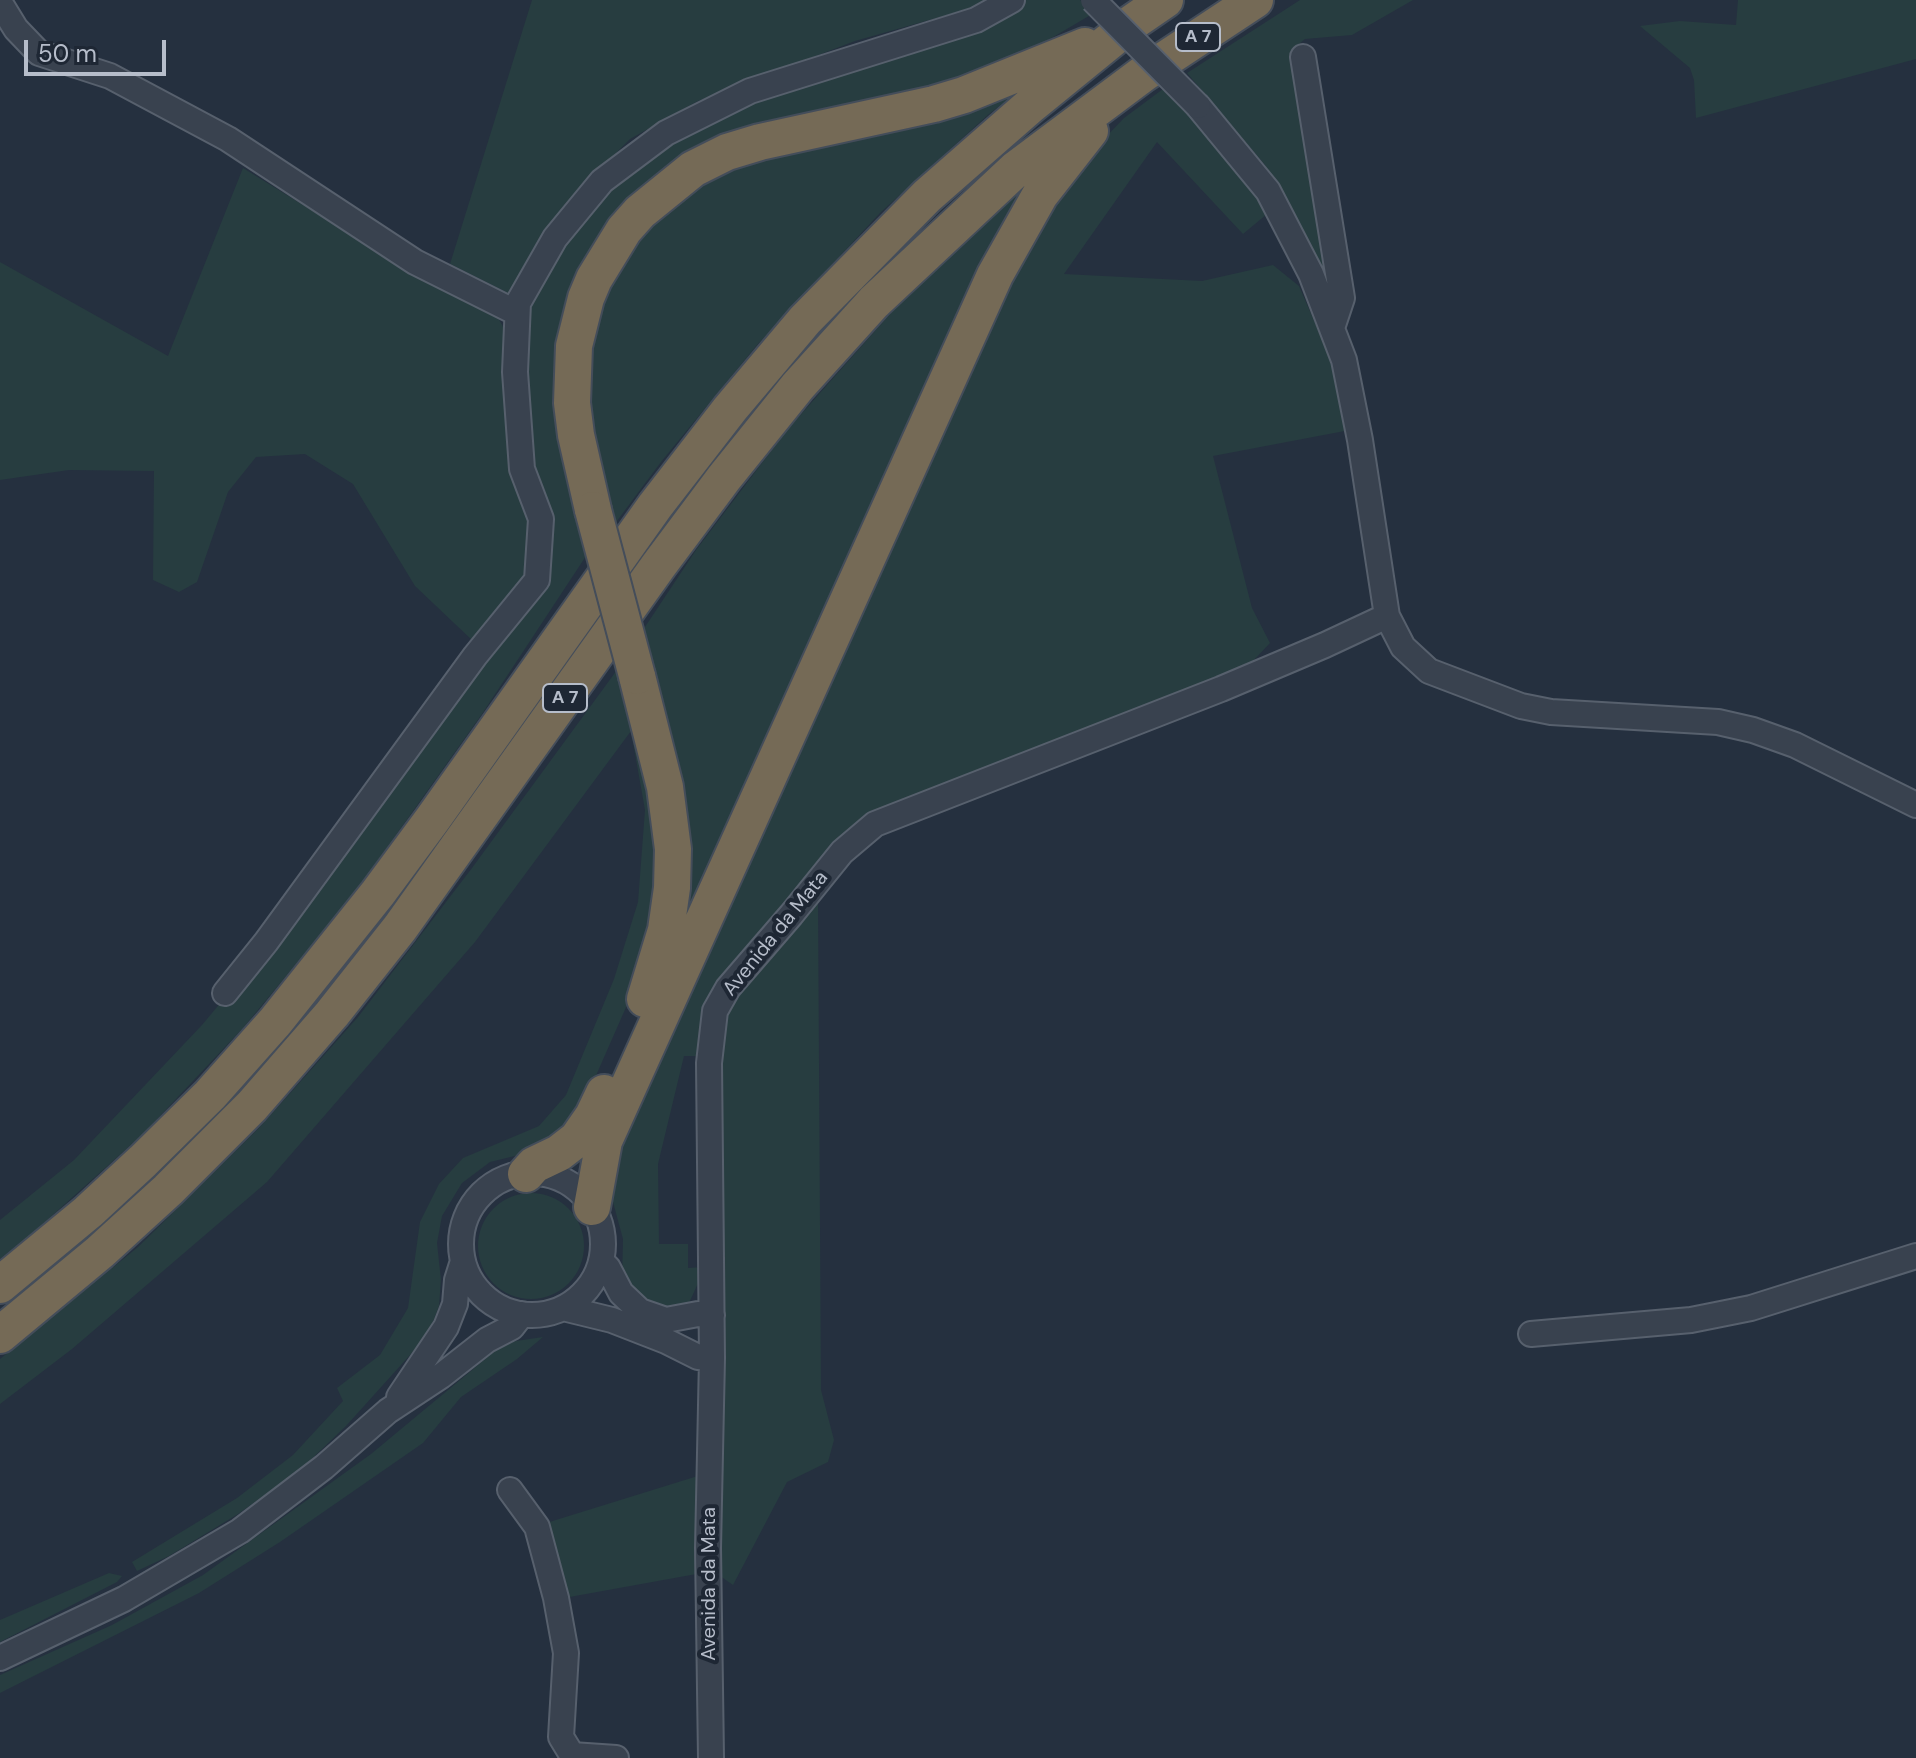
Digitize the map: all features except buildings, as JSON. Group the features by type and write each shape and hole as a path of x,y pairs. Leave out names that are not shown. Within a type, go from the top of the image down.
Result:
{"highway":[{"name":"A 7","path":"0,1285 88,1212 143,1161 210,1095 275,1022 414,844 655,506 730,409 805,320 927,196 1031,105 1133,22 1165,0"},
{"name":"A 7","path":"0,1335 100,1252 168,1190 252,1106 332,1014 470,832 688,525 835,344 915,261 1016,169 1143,74 1255,0"},
{"path":"526,1174 534,1165 571,1145 593,1116 645,998 666,930 673,868 670,818 662,773 593,510 572,403 574,346 586,298 600,267 640,212 693,169 727,152 893,115 964,95 1062,57 1133,22"},
{"path":"592,1207 604,1141 995,275 1028,213 1053,176 1143,74"}],"street":[{"path":"225,993 266,942 475,656 537,580 541,519 522,469 515,372 517,313 518,303 555,238 602,181 666,133 750,91 976,20 1012,0"},
{"path":"1093,0 1198,106 1268,191 1311,274 1344,360 1360,440 1387,616 1403,647 1429,671 1521,706 1551,712 1718,722 1753,730 1795,745 1916,805"},
{"path":"0,3 16,29 39,53 110,76 228,139 415,262 517,313"},
{"path":"1303,57 1342,298 1332,328"},
{"name":"Avenida da Mata","path":"711,1758 709,1063 715,1011 728,988 842,852 875,824 1221,689 1387,616"},
{"path":"545,1174 564,1181 580,1192 592,1207 602,1233 601,1261 587,1288 563,1308 543,1314 522,1314 502,1308 484,1297 471,1281 463,1261 461,1241 465,1221 474,1203 488,1188 506,1178 545,1174"},
{"path":"1531,1334 1691,1320 1751,1308 1916,1256"},
{"path":"388,1411 446,1327 455,1304 457,1280 463,1261"},
{"path":"601,1261 621,1293 640,1311 666,1320 712,1315"},
{"path":"563,1308 612,1320 698,1357 712,1358"},
{"path":"0,1658 124,1599 240,1531 324,1467 388,1411 441,1376 487,1340 512,1327 522,1314"},
{"path":"510,1490 537,1527 556,1598 566,1653 561,1737 572,1757 616,1758"}],"green space":[{"path":"532,0 989,0 986,4 855,41 698,101 630,139 565,204 510,294 450,264"},
{"path":"1021,0 1080,0 1094,13 1043,43 978,73 920,91 788,118 582,267 564,310 557,346 588,553 482,714 354,894 243,1028 143,1134 0,1259 0,1220 74,1160 202,1025 282,929 543,575 528,464 523,329 536,286 565,236 608,185 668,138 753,96"},
{"path":"1300,0 1413,0 1352,35 1305,39 1299,44 1297,67 1332,280 1327,282 1265,165 1187,73"},
{"path":"1738,0 1916,0 1916,59 1696,118 1694,80 1690,68 1640,26 1680,21 1736,25"},
{"path":"1044,72 989,114 880,213 757,345 661,462 611,529 583,439 583,338 628,236 712,167"},
{"path":"1167,86 1247,178 1267,214 1243,234 1157,142 1064,274 1202,281 1273,265 1299,286 1336,371 1350,430 1213,456 1252,608 1270,643 1253,661 1152,708 835,843 717,982 701,1026 700,1056 684,1056 658,1164 659,1244 688,1244 688,1268 703,1267 688,1305 653,1312 622,1282 623,1239 613,1202 612,1175 619,1141 1006,281 1081,163 1124,118"},
{"path":"243,168 407,269 496,314 507,334 530,519 529,573 474,642 415,586 353,484 305,454 256,457 228,492 197,582 179,592 153,580 154,471 69,470 0,480 0,262 168,356"},
{"path":"1046,168 658,985 673,936 639,636 696,550 787,430 891,313 973,233"},
{"path":"617,670 652,805 658,857 654,918 638,980 580,1112 561,1139 535,1151 490,1162 462,1183 442,1216 437,1243 441,1280 439,1306 428,1335 346,1426 299,1471 238,1514 169,1556 137,1571 132,1562 237,1498 293,1455 343,1401 337,1388 380,1355 408,1308 420,1222 439,1184 463,1158 539,1126 566,1095 614,979 638,902 645,810 631,731 475,942 267,1182 72,1349 0,1404 0,1359 138,1247 259,1128 358,1017"},
{"path":"818,900 821,1390 834,1440 828,1462 787,1482 733,1585 720,1576 723,1017 739,988"},
{"path":"531,1193 551,1197 568,1209 580,1226 584,1246 580,1266 568,1283 551,1295 531,1299 511,1295 494,1283 482,1266 478,1246 482,1226 494,1209 511,1197"},
{"path":"543,1337 517,1359 461,1397 423,1443 280,1542 199,1593 0,1693 0,1675 112,1625 203,1575 371,1454 501,1346"},
{"path":"701,1475 702,1573 564,1598 543,1524"},
{"path":"109,1573 122,1576 117,1582 0,1642 0,1620"}]}
